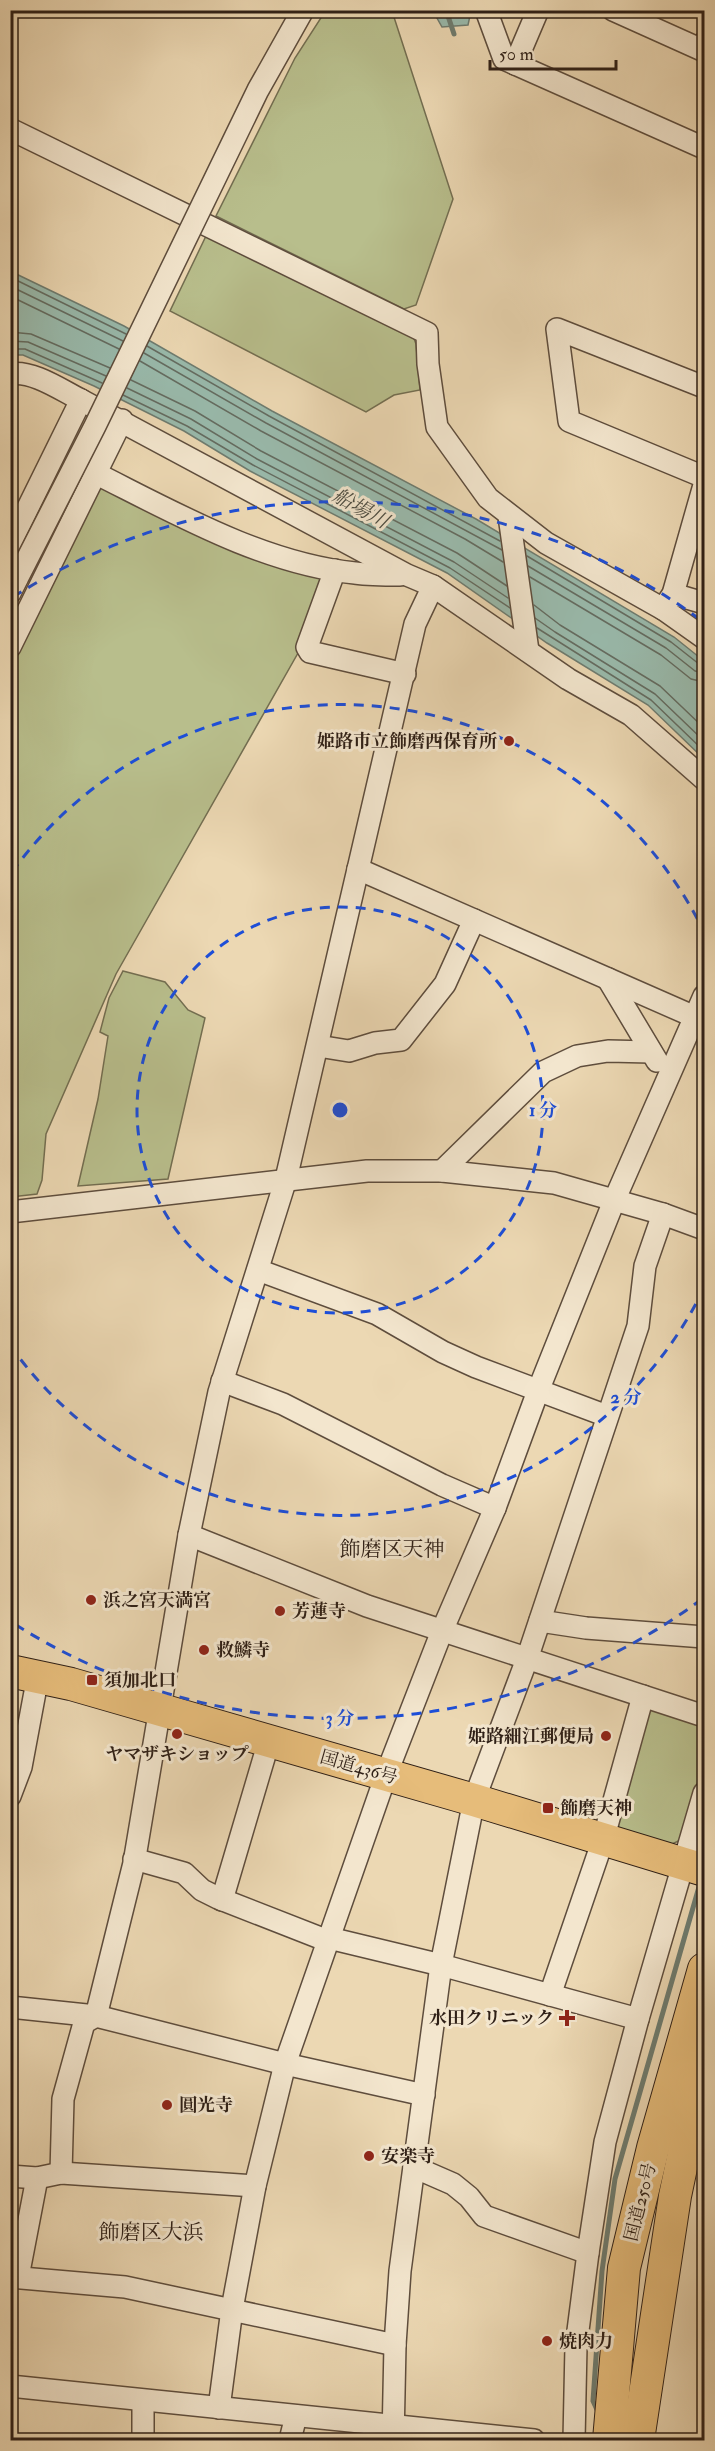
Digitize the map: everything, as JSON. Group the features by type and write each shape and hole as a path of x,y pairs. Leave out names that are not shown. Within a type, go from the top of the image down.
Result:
{"highway":[{"name":"国道436号","path":"24,1674 386,1774 692,1866"},
{"name":"国道250号","path":"609,2440 624,2268 653,2148 705,1969"},
{"name":"国道250号","path":"638,2440 675,2196 705,2058"}],"street":[{"path":"14,585 95,426 258,90 303,10"},
{"path":"486,10 504,59 705,148"},
{"path":"515,64 538,10"},
{"path":"613,10 704,48"},
{"path":"10,129 427,333 428,364 437,427 488,498 546,543 668,601 705,638"},
{"path":"705,387 557,329 569,422 705,477"},
{"path":"10,374 17,373 37,379 122,420 407,575 433,586 568,679 631,715 705,779"},
{"path":"10,544 81,400"},
{"path":"10,647 122,420"},
{"path":"95,473 212,532 270,554 354,573 407,575"},
{"path":"668,601 705,485"},
{"path":"509,516 528,651"},
{"path":"335,570 307,647 310,652 405,674"},
{"path":"61,2173 63,2099 84,2023 96,2016 134,1859 189,1535 222,1381 286,1179 416,624 433,586"},
{"path":"668,601 705,603"},
{"path":"358,869 695,1017"},
{"path":"318,1046 349,1051 375,1043 401,1040 446,984 474,920"},
{"path":"608,979 667,1078"},
{"path":"219,2408 232,2309 255,2186 285,2064 328,1939 386,1774 442,1631 495,1508 538,1391 614,1201 705,996"},
{"path":"442,1171 543,1072 577,1056 608,1051 651,1052"},
{"path":"10,1212 367,1171 442,1171 554,1183 663,1214 705,1229"},
{"path":"393,2434 395,2344 400,2271 441,1965 474,1800 527,1659 638,1326 645,1266 663,1214"},
{"path":"258,1270 376,1314 443,1352 476,1367 607,1416"},
{"path":"222,1381 283,1404 442,1485 495,1508"},
{"path":"189,1535 367,1606 705,1716"},
{"path":"540,1620 586,1628 705,1637"},
{"path":"10,1796 21,1767 24,1674"},
{"path":"550,1995 603,1840 643,1696"},
{"path":"222,1900 269,1741"},
{"path":"574,2440 576,2346 605,2142 639,2019 692,1866 705,1793"},
{"path":"134,1859 184,1874 202,1890 222,1900 328,1939 441,1965 639,2019"},
{"path":"10,2007 96,2016 285,2064 424,2095"},
{"path":"414,2167 453,2184 469,2197 484,2216 588,2253"},
{"path":"10,2176 37,2178 61,2173 255,2186"},
{"path":"37,2178 14,2277 125,2288 395,2344"},
{"path":"10,2386 296,2416 393,2434 534,2440"},
{"path":"143,2401 143,2440"},
{"path":"290,2440 296,2416"}],"green space":[{"path":"326,10 392,11 453,199 416,305 404,309 216,216 295,58"},
{"path":"206,236 412,333 416,344 420,390 394,395 366,412 170,311"},
{"path":"96,482 328,579 302,646 116,974 46,1134 42,1180 37,1194 11,1197 10,656"},
{"path":"123,971 165,982 188,1010 205,1018 168,1179 78,1186 98,1099 108,1036 100,1032 109,998"},
{"path":"655,1707 704,1724 704,1765 683,1839 672,1844 619,1829 613,1818 645,1711"}],"water":[{"path":"433,11 471,11 468,25 442,27"},
{"name":"船場川","path":"10,271 124,326 272,411 476,519 674,637 704,661 704,759 648,705 547,643 447,573 250,471 184,431 94,386 23,355 11,355"}],"waterway":[{"path":"446,10 454,34"},
{"path":"599,2414 593,2401 602,2271 615,2179 701,1880"}],"place":[{"name":"姫路市立飾磨西保育所","path":"509,741"},
{"name":"浜之宮天満宮","path":"91,1600"},
{"name":"芳蓮寺","path":"280,1611"},
{"name":"救鱗寺","path":"204,1650"},
{"name":"須加北口","path":"92,1680"},
{"name":"ヤマザキショップ","path":"177,1734"},
{"name":"姫路細江郵便局","path":"606,1736"},
{"name":"飾磨天神","path":"548,1808"},
{"name":"水田クリニック","path":"567,2018"},
{"name":"圓光寺","path":"167,2105"},
{"name":"安楽寺","path":"369,2156"},
{"name":"焼肉力","path":"547,2341"}],"district":[{"name":"飾磨区天神","path":"392,1549"},
{"name":"飾磨区大浜","path":"151,2232"}]}
